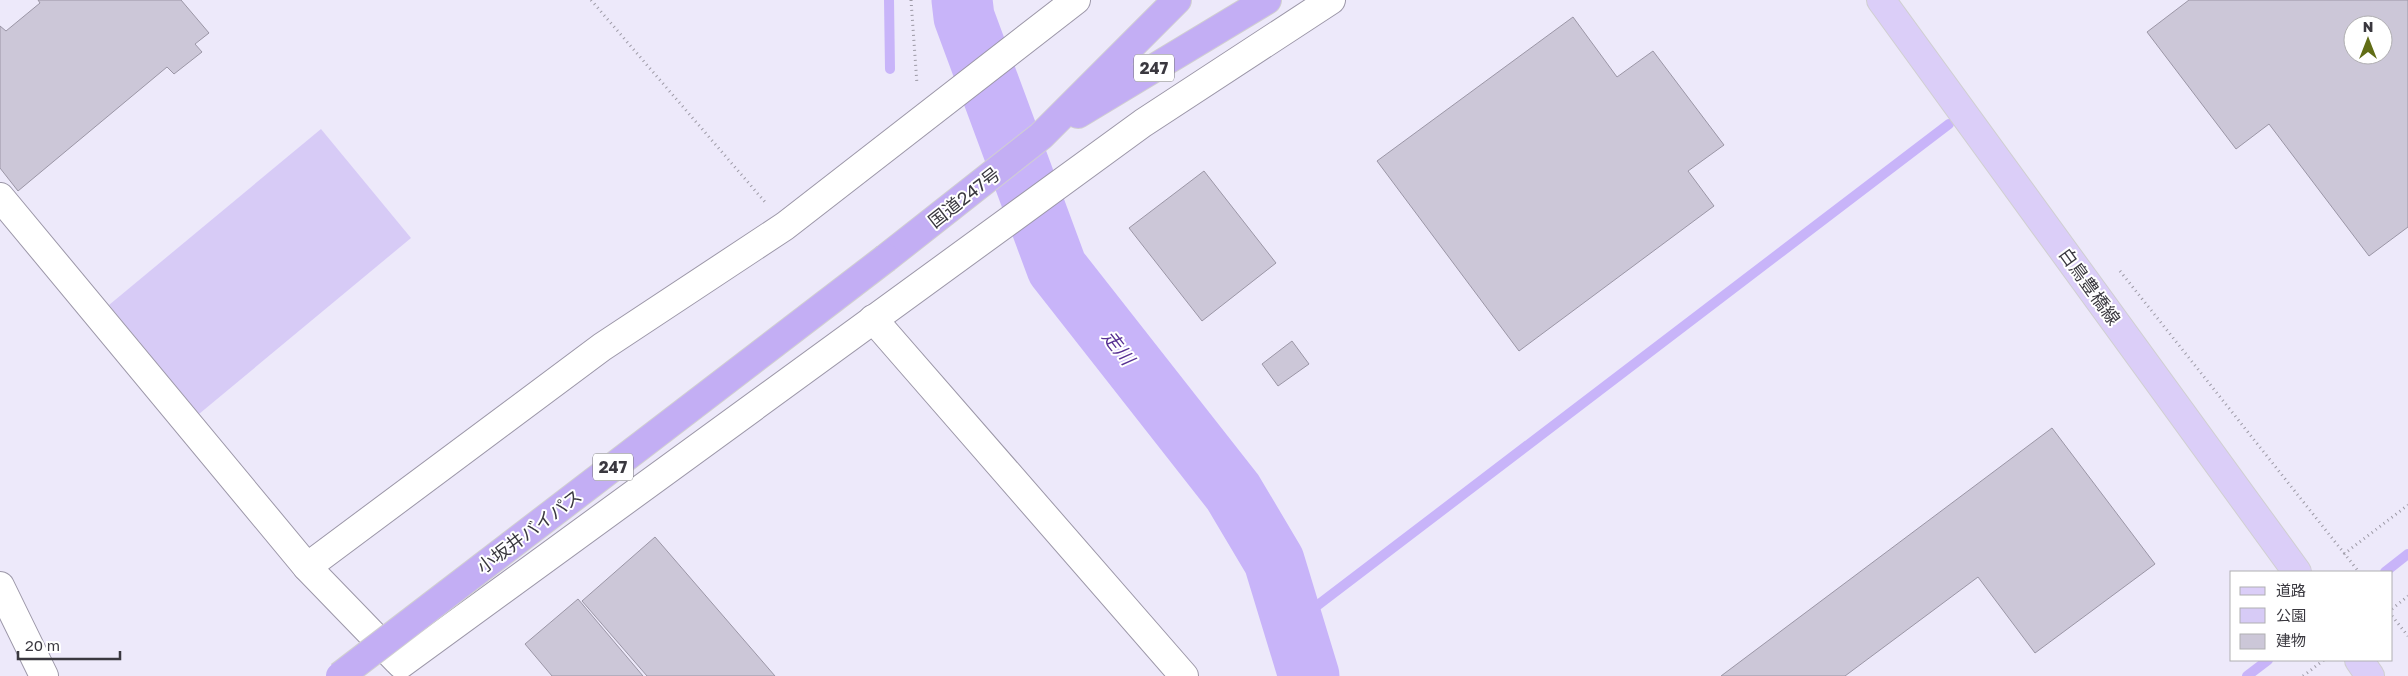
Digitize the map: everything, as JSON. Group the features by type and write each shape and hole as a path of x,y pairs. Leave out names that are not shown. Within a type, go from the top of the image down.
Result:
{"highway":[{"name":"国道247号","path":"1042,136 1177,0"},
{"name":"国道247号","path":"886,258 1042,136 1267,0"},
{"name":"小坂井バイパス","path":"340,676 886,258"}],"main road":[{"name":"白鳥豊橋線","path":"1881,0 2296,571"},
{"path":"2360,661 2370,676"}],"street":[{"path":"307,566 602,347 785,226 920,119 1076,0"},
{"path":"0,197 307,566 406,670 873,318 1143,123 1332,0"},
{"path":"873,318 1184,676"},
{"path":"0,586 44,676"}],"path":[{"path":"591,0 785,226"},
{"path":"911,0 920,119"},
{"path":"2119,269 2358,571"},
{"path":"2344,554 2408,505"},
{"path":"2393,607 2408,596"},
{"path":"2393,617 2408,636"},
{"path":"2303,676 2323,661"}],"green space":[{"path":"321,129 411,238 199,414 109,305"}],"building":[{"path":"38,0 181,0 209,33 195,44 202,52 174,74 167,67 18,191 0,168 0,26 6,31 40,3"},
{"path":"2189,0 2408,0 2408,227 2369,256 2269,124 2236,149 2147,32"},
{"path":"1573,17 1617,77 1653,51 1724,145 1688,171 1714,206 1519,351 1377,161"},
{"path":"1204,171 1276,263 1202,321 1129,228"},
{"path":"1292,341 1309,364 1278,386 1262,364"},
{"path":"2052,428 2155,564 2035,653 1978,577 1845,676 1721,676"},
{"path":"655,537 775,676 647,676 582,601"},
{"path":"578,599 643,676 552,676 525,644"}],"waterway":[{"path":"889,0 890,69"},
{"name":"走川","path":"962,0 964,17 1057,268 1233,492 1274,561 1309,676"},
{"path":"1293,624 1949,124"},
{"path":"2386,571 2408,554"},
{"path":"2247,676 2267,661"}]}
